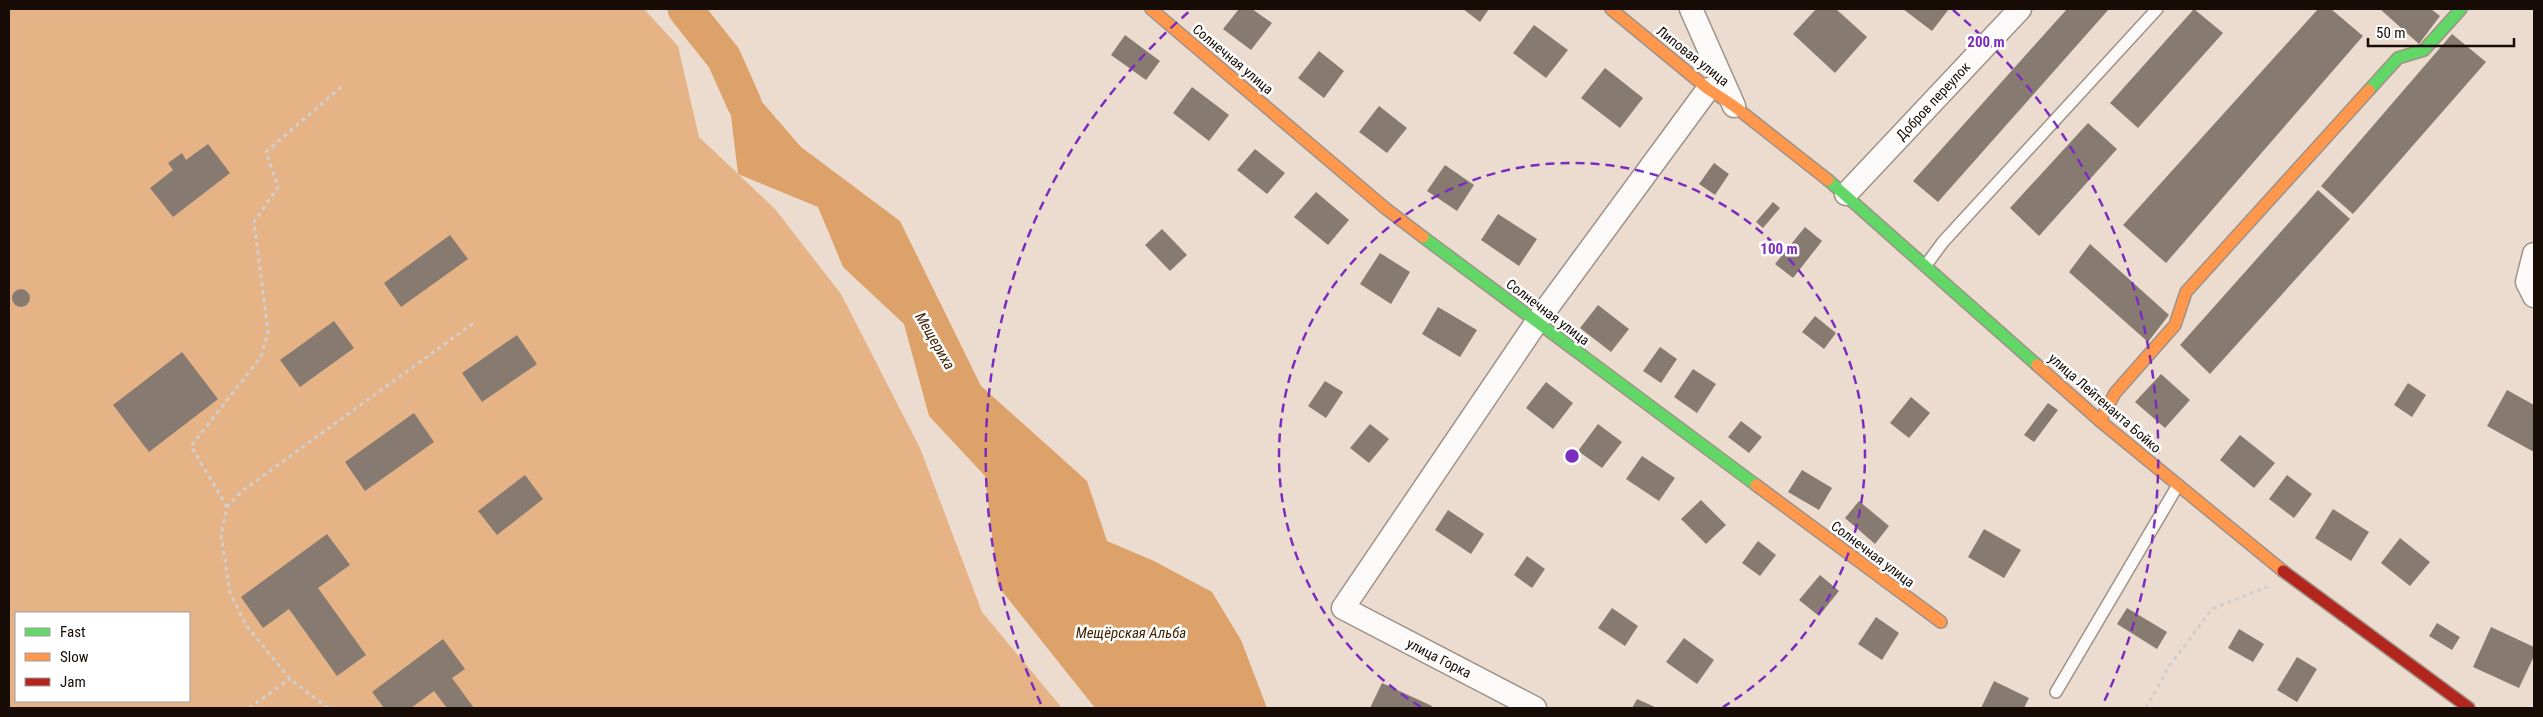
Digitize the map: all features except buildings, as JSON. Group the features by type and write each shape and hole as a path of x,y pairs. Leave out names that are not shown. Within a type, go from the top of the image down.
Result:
{"street":[{"name":"Солнечная улица","path":"1151,9 1385,208 1536,323 1940,622"},
{"name":"Липовая улица","path":"1610,9 1708,89 1734,106"},
{"path":"1692,9 1734,106"},
{"name":"Добров переулок","path":"1846,194 2020,9"},
{"path":"2100,420 2115,393 2175,325 2186,292 2398,58 2424,50 2460,9"},
{"path":"1536,323 1708,89"},
{"name":"улица Лейтенанта Бойко","path":"1734,106 1846,194 2100,420 2178,485 2240,533 2291,577 2469,708"},
{"path":"2534,254 2527,282 2534,296"},
{"name":"улица Горка","path":"1535,708 1343,608 1536,323"}],"lane":[{"path":"1925,266 1943,242 2157,9"},
{"path":"2056,692 2178,485"}],"path":[{"path":"227,507 191,446 261,357 268,332 254,222 278,187 266,152 342,86"},
{"path":"328,708 290,679 246,625 230,592 221,535 227,507 242,490 475,322"},
{"path":"2146,708 2168,668 2212,609 2291,577"},
{"path":"249,708 290,679"}],"shaded area":[{"path":"9,9 644,9 678,46 699,137 775,209 841,294 920,448 982,612 1062,708 9,708"}],"water":[{"name":"Мещёрская Альба","path":"724,58 801,147 900,221 981,386 1087,481 1107,541 1154,561 1212,592 1241,640 1267,708 1095,708 998,586 985,476 929,416 904,324 843,267 818,207 738,174"}],"waterway":[{"name":"Мещериха","path":"685,9 724,58 744,103"}],"traffic: fast":[{"path":"2369,90 2398,58 2424,50 2461,9"},
{"path":"1828,180 2037,365"},
{"path":"1423,237 1756,485"}],"traffic: slow":[{"path":"1151,9 1385,208 1423,237"},
{"path":"1611,9 1708,89 1734,106 1828,180"},
{"path":"2100,421 2115,393 2175,325 2186,292 2369,90"},
{"path":"2037,365 2100,421 2283,571"},
{"path":"1756,485 1941,622"}],"traffic: jam":[{"path":"2283,571 2469,708"}]}
